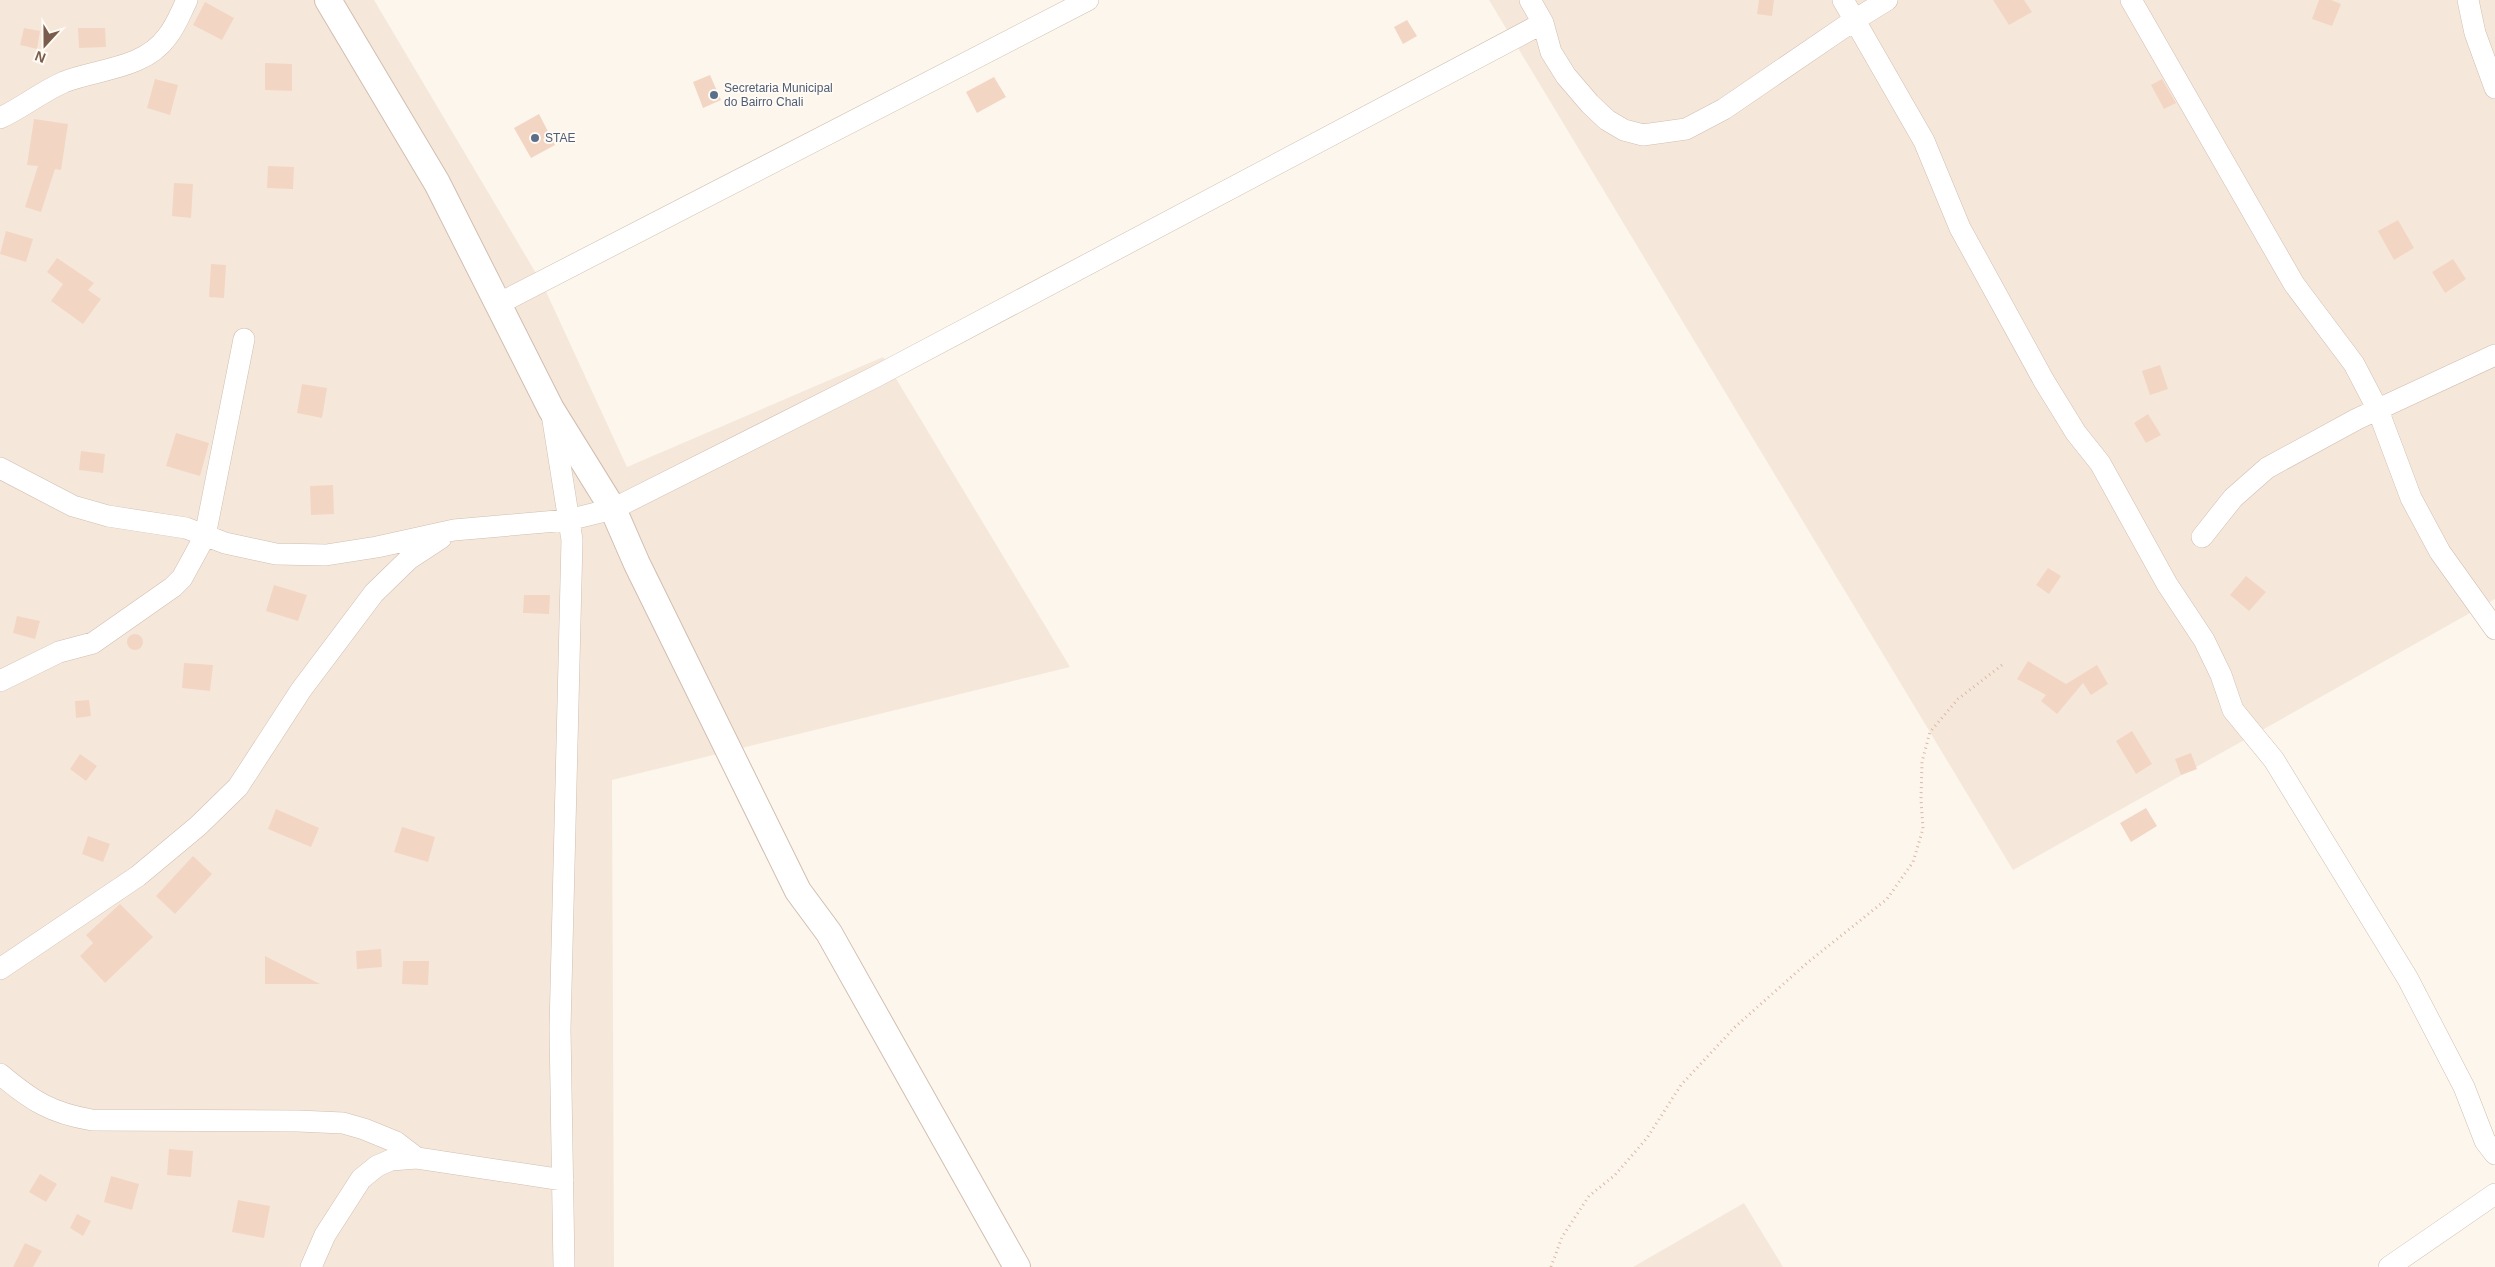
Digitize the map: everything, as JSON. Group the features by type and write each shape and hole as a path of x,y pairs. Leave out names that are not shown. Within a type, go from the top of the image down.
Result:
{"street":[{"path":"0,118 63,83 114,68 140,58 160,46 168,37 187,0"},
{"path":"328,0 437,183 551,408 613,509 798,891 829,933 1017,1267"},
{"path":"498,304 1088,0"},
{"path":"1530,0 1543,23 1551,52 1566,76 1590,104 1607,120 1624,130 1643,135 1686,129 1724,109 1887,0"},
{"path":"1843,0 1853,21 1924,140 1960,228 2044,381 2076,433 2100,463 2166,584 2204,640 2221,675 2233,710 2274,760 2408,979 2464,1087 2485,1141 2495,1154"},
{"path":"2131,0 2289,276 2354,364 2378,410 2411,498 2440,552 2495,629"},
{"path":"2468,0 2475,33 2495,88"},
{"path":"0,468 72,506 108,516 186,528 225,543 276,554 326,555 454,530 568,520 613,509 875,377 1543,23"},
{"path":"0,681 59,652 93,643 173,587 182,578 205,536 244,339"},
{"path":"2202,537 2233,498 2268,468 2311,442 2495,355"},
{"path":"551,408 572,540 560,1029 564,1267"},
{"path":"0,969 138,876 198,826 238,787 301,690 374,593 409,559 454,530"},
{"path":"0,1074 22,1092 51,1111 71,1116 92,1120 343,1123 364,1128 396,1142 417,1158"},
{"path":"311,1267 325,1235 361,1179 377,1166 391,1160 417,1158 563,1180"},
{"path":"2389,1267 2495,1194"}],"path":[{"path":"1552,1267 1562,1237 1589,1196 1615,1175 1647,1138 1681,1085 1735,1027 1807,963 1887,899 1913,862 1924,829 1921,800 1922,762 1930,732 1958,699 2002,665"}],"shaded area":[{"path":"0,0 374,0 543,285 627,467 883,357 1070,667 612,780 614,1267 0,1267"},
{"path":"1489,0 2495,0 2495,599 2013,870"},
{"path":"1744,1203 1783,1267 1633,1267"}],"building":[{"path":"1759,0 1774,0 1772,16 1757,14"},
{"path":"1993,0 2024,0 2032,12 2009,25"},
{"path":"2319,0 2331,0 2341,4 2332,26 2312,19"},
{"path":"205,2 234,18 222,40 193,25"},
{"path":"1407,20 1417,36 1403,44 1394,27"},
{"path":"24,28 40,31 37,49 20,45"},
{"path":"78,28 105,28 106,47 79,48"},
{"path":"265,63 292,64 292,91 265,90"},
{"path":"710,75 721,100 703,108 693,82"},
{"path":"994,77 1006,97 977,113 966,92"},
{"path":"155,79 178,85 170,115 147,108"},
{"path":"2162,79 2176,103 2164,109 2151,85"},
{"path":"539,114 555,145 531,158 514,128"},
{"path":"34,119 68,124 61,170 55,169 41,212 25,207 38,166 27,165"},
{"path":"268,166 294,167 293,189 267,188"},
{"path":"174,183 193,184 191,218 172,216"},
{"path":"2398,220 2414,248 2394,260 2378,231"},
{"path":"6,231 33,239 26,262 0,254"},
{"path":"57,258 94,283 88,290 101,299 83,324 51,301 63,284 47,272"},
{"path":"2453,259 2466,279 2445,293 2432,272"},
{"path":"211,264 226,265 224,298 209,297"},
{"path":"2160,365 2168,389 2150,395 2142,371"},
{"path":"302,384 327,388 322,418 297,413"},
{"path":"2148,414 2161,435 2146,443 2134,423"},
{"path":"176,433 209,443 200,476 166,466"},
{"path":"81,451 105,454 103,473 79,470"},
{"path":"333,485 334,514 311,515 310,486"},
{"path":"2048,568 2061,576 2049,594 2036,585"},
{"path":"2246,576 2266,592 2249,611 2230,595"},
{"path":"274,585 307,595 298,621 266,611"},
{"path":"524,595 550,595 549,614 523,613"},
{"path":"17,616 40,621 35,639 13,633"},
{"path":"135,634 141,636 143,642 141,648 135,650 129,648 127,642 129,636"},
{"path":"2028,661 2066,684 2097,665 2108,684 2091,695 2083,683 2057,714 2041,701 2046,695 2017,679"},
{"path":"184,663 213,665 210,691 182,688"},
{"path":"89,700 91,716 76,718 75,701"},
{"path":"2132,731 2152,764 2136,774 2116,741"},
{"path":"2191,753 2197,769 2181,775 2175,759"},
{"path":"80,754 97,766 86,781 70,769"},
{"path":"2146,808 2157,826 2131,842 2120,823"},
{"path":"276,809 319,828 311,847 268,829"},
{"path":"402,827 435,837 428,862 394,852"},
{"path":"88,836 110,844 103,862 82,854"},
{"path":"193,856 212,874 175,914 156,896"},
{"path":"120,904 153,937 105,983 80,956 93,943 86,935"},
{"path":"381,949 382,967 357,969 356,951"},
{"path":"265,956 320,984 265,984"},
{"path":"403,961 429,961 428,985 402,984"},
{"path":"169,1149 193,1151 191,1177 167,1175"},
{"path":"40,1174 57,1184 46,1202 29,1192"},
{"path":"111,1176 139,1184 132,1210 104,1202"},
{"path":"238,1200 270,1206 264,1238 232,1232"},
{"path":"77,1214 91,1221 83,1236 70,1228"},
{"path":"25,1243 42,1251 33,1267 13,1267"}],"place":[{"name":"Secretaria Municipal do Bairro Chali","path":"714,95"},
{"name":"STAE","path":"535,138"}]}
